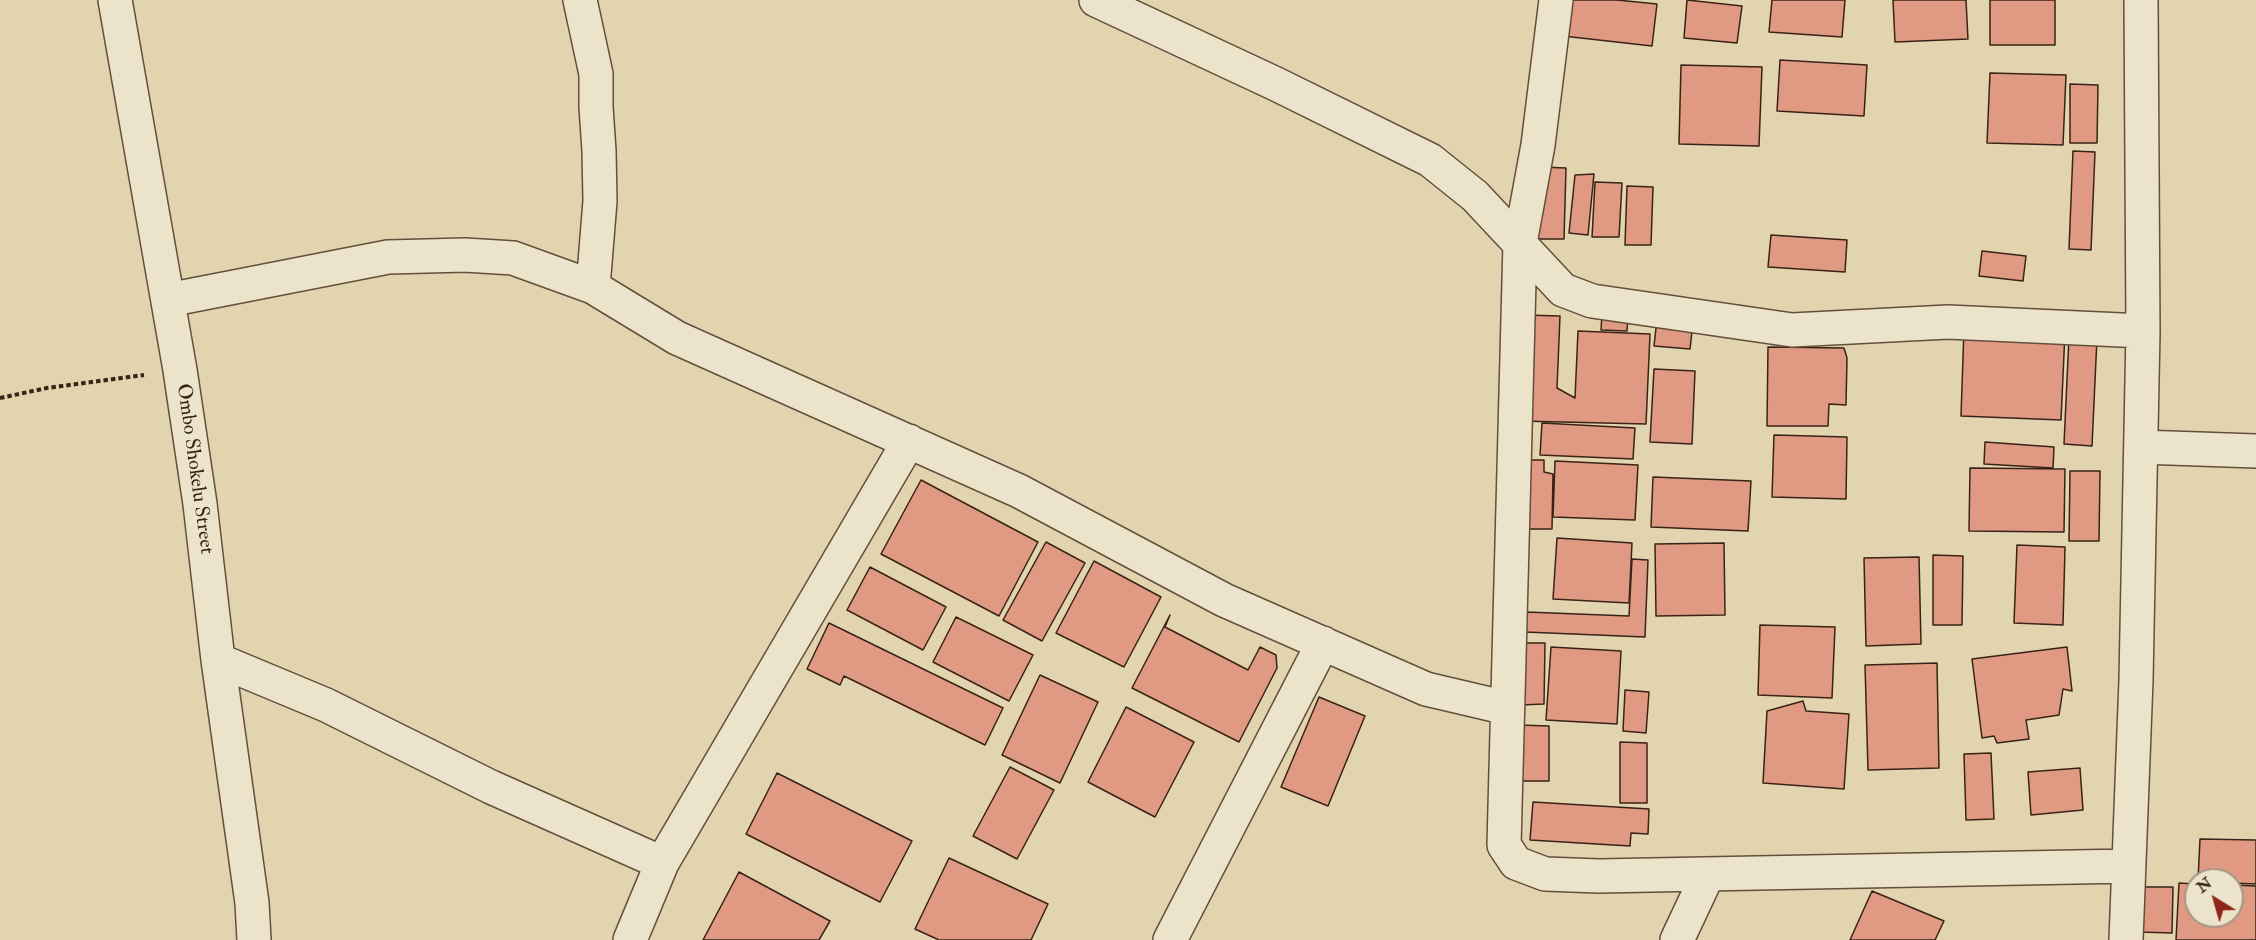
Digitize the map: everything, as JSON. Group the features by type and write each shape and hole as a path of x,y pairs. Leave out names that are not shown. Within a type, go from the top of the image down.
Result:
{"street":[{"name":"Ombo Shokelu Street","path":"115,0 180,370 200,504 218,660 252,903 254,940"},
{"path":"580,0 596,74 600,201 593,287"},
{"path":"1096,0 1276,84 1430,160 1475,196 1563,290 1592,302 1792,330 1948,321 2143,331"},
{"path":"1556,0 1538,145 1520,243 1503,844 1516,863 1545,874 1599,876 2128,866"},
{"path":"2126,940 2136,680 2143,331 2141,0"},
{"path":"168,300 388,256 465,255 513,258 593,287 677,338 1019,491 1224,600 1426,689 1507,708"},
{"path":"630,940 663,863 909,441"},
{"path":"2141,447 2256,451"},
{"path":"1170,940 1323,643"},
{"path":"218,660 326,705 491,787 663,863"},
{"path":"1677,940 1708,874"}],"path":[{"path":"0,398 47,388 180,370"}],"building":[{"path":"1567,0 1617,0 1657,4 1652,46 1563,36"},
{"path":"1687,0 1742,6 1737,43 1684,38"},
{"path":"1772,0 1845,0 1842,37 1769,32"},
{"path":"1893,0 1966,0 1968,39 1895,42"},
{"path":"1990,0 2055,0 2055,45 1990,45"},
{"path":"1780,60 1867,65 1864,116 1777,111"},
{"path":"1681,65 1762,67 1759,146 1679,144"},
{"path":"1990,73 2066,75 2063,145 1987,143"},
{"path":"2070,84 2098,85 2097,143 2070,143"},
{"path":"2073,151 2095,152 2091,250 2069,249"},
{"path":"1540,167 1566,168 1564,239 1538,239"},
{"path":"1594,174 1588,235 1569,233 1575,175"},
{"path":"1595,182 1622,183 1619,237 1592,237"},
{"path":"1627,186 1653,187 1651,245 1625,245"},
{"path":"1771,235 1847,240 1845,272 1768,267"},
{"path":"1982,251 2026,256 2023,281 1979,276"},
{"path":"1602,314 1628,315 1627,331 1601,330"},
{"path":"1524,315 1560,316 1557,388 1575,398 1578,331 1650,334 1646,424 1520,421"},
{"path":"1657,319 1693,322 1690,349 1654,346"},
{"path":"1964,328 2065,332 2061,420 1961,416"},
{"path":"2069,337 2097,338 2092,446 2064,444"},
{"path":"1768,347 1844,348 1847,358 1846,405 1829,404 1828,426 1767,426"},
{"path":"1654,369 1695,371 1692,444 1650,442"},
{"path":"1542,423 1635,428 1633,459 1540,455"},
{"path":"1774,435 1847,437 1846,499 1772,497"},
{"path":"1985,442 2054,447 2053,468 1984,464"},
{"path":"1527,460 1544,460 1544,472 1553,474 1552,529 1527,529"},
{"path":"1555,461 1638,465 1635,520 1553,517"},
{"path":"1970,468 2065,469 2064,532 1969,531"},
{"path":"2070,471 2100,471 2099,541 2069,541"},
{"path":"1653,477 1751,481 1748,531 1651,527"},
{"path":"921,480 1038,542 999,616 881,554"},
{"path":"1557,538 1632,543 1629,603 1553,599"},
{"path":"1046,542 1085,563 1042,641 1003,620"},
{"path":"1724,543 1725,615 1656,616 1655,544"},
{"path":"2017,545 2065,547 2063,625 2014,623"},
{"path":"1933,555 1963,556 1962,625 1933,625"},
{"path":"1919,557 1921,644 1866,646 1864,558"},
{"path":"1632,559 1648,560 1645,637 1525,632 1526,612 1629,616"},
{"path":"1094,561 1161,597 1124,667 1056,633"},
{"path":"870,567 946,607 923,650 847,610"},
{"path":"1170,615 1165,627 1248,670 1260,647 1276,655 1277,668 1239,742 1132,688"},
{"path":"956,617 1033,655 1009,701 933,662"},
{"path":"829,623 1003,708 985,745 844,676 840,685 807,669"},
{"path":"1760,625 1835,627 1832,698 1758,695"},
{"path":"1520,643 1545,643 1544,704 1520,705"},
{"path":"1551,647 1621,651 1617,724 1546,720"},
{"path":"2067,647 2072,691 2063,689 2059,715 2026,720 2029,739 1997,743 1994,736 1982,738 1972,659"},
{"path":"1937,663 1939,768 1868,770 1865,665"},
{"path":"1040,675 1098,702 1060,783 1002,755"},
{"path":"1625,690 1649,692 1646,733 1623,731"},
{"path":"1319,697 1365,716 1328,806 1281,787"},
{"path":"1803,701 1806,711 1849,714 1844,789 1763,783 1767,711"},
{"path":"1126,707 1194,742 1155,817 1088,782"},
{"path":"1518,725 1549,726 1549,781 1518,781"},
{"path":"1620,742 1647,743 1647,803 1620,803"},
{"path":"1991,753 1994,819 1966,820 1964,754"},
{"path":"1010,767 1054,790 1017,859 973,836"},
{"path":"2080,768 2083,810 2031,815 2028,772"},
{"path":"777,773 912,841 880,902 746,834"},
{"path":"1533,802 1649,809 1648,834 1631,833 1630,846 1530,840"},
{"path":"2200,839 2256,840 2256,884 2244,884 2244,868 2199,868"},
{"path":"949,858 1048,904 1031,940 939,940 915,929"},
{"path":"739,872 830,921 819,940 703,940"},
{"path":"2179,883 2184,883 2184,928 2244,928 2244,886 2256,886 2256,940 2176,940"},
{"path":"2140,887 2173,887 2172,933 2139,932"},
{"path":"1872,891 1944,921 1935,940 1850,940"}]}
